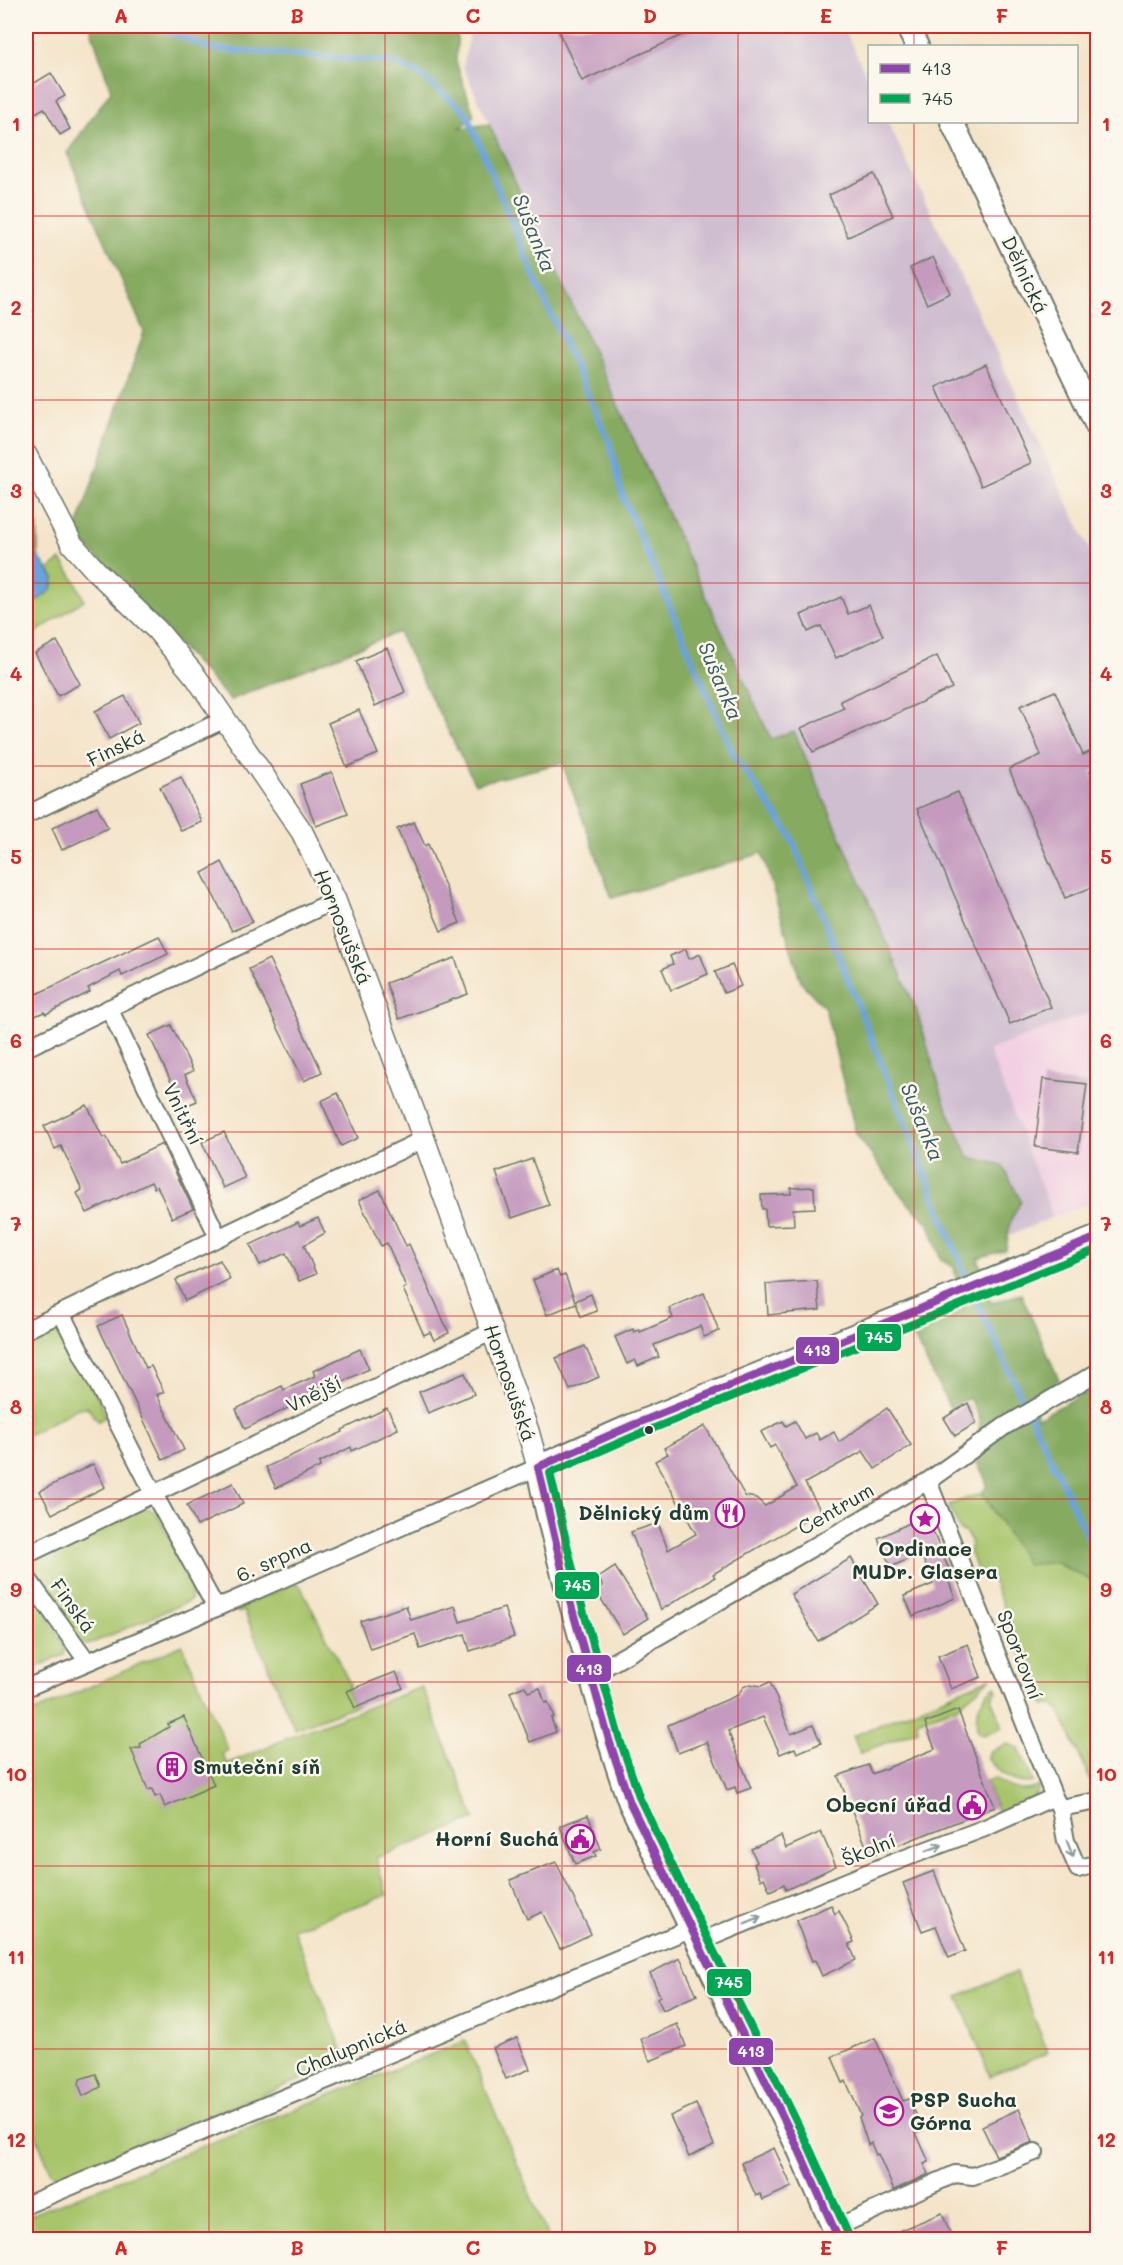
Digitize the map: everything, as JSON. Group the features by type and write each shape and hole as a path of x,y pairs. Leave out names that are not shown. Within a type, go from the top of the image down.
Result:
{"main road":[{"path":"907,26 916,45"},
{"name":"Dělnická","path":"952,123 1098,428"},
{"path":"837,2234 630,1803 612,1755 571,1611 546,1510 538,1467 633,1425 1098,1237"}],"street":[{"name":"Hornosušská","path":"26,455 72,544 157,630 196,676 302,832 335,900 424,1139 528,1431 538,1467"},
{"name":"Finská","path":"26,815 225,719"},
{"path":"26,1048 335,900"},
{"name":"Vnitřní","path":"109,1008 219,1237"},
{"path":"26,1330 424,1139"},
{"path":"61,1313 153,1494 216,1608"},
{"name":"Vnější","path":"26,1555 492,1331"},
{"name":"Centrum","path":"591,1675 928,1481 1024,1415 1098,1372"},
{"name":"6. srpna","path":"26,1688 216,1608 538,1467"},
{"name":"Sportovní","path":"928,1481 1057,1803 1066,1841 1078,1869 1098,1863"},
{"name":"Finská","path":"26,1576 87,1661"},
{"path":"1057,1803 1095,1805"},
{"name":"Školní","path":"695,1935 1057,1803"},
{"name":"Chalupnická","path":"26,2205 695,1935"},
{"path":"837,2234 955,2174 973,2176 1035,2152"}],"shaded area":[{"path":"471,26 843,26 868,79 868,123 888,123 1097,565 1097,1010 989,1050 1053,1217 979,1249 782,763 463,67"},
{"path":"1097,1010 1097,1202 1053,1217 989,1050"}],"green space":[{"path":"90,26 458,26 456,62 474,115 461,128 489,124 771,739 794,731 916,1009 944,1102 969,1157 1002,1165 1021,1201 1010,1222 1006,1250 978,1258 991,1303 1021,1294 1059,1380 1030,1400 1038,1418 1097,1387 1097,1583 1055,1562 1027,1565 982,1493 986,1487 986,1479 976,1461 980,1419 969,1397 950,1408 909,1328 963,1310 954,1267 941,1260 929,1224 904,1199 856,1134 825,1008 801,982 762,853 612,898 562,763 475,784 398,632 230,700 75,533 144,332 67,153 111,91"},
{"path":"29,513 38,526 38,556 26,557 26,517"},
{"path":"61,560 76,582 84,600 26,639 26,609 52,589 54,578 48,570"},
{"path":"50,1325 68,1340 76,1352 106,1417 98,1421 87,1407 78,1408 26,1436 26,1337"},
{"path":"982,1493 996,1516 1054,1562 1097,1583 1097,1795 1059,1710 1053,1705 1045,1705 1040,1699 989,1572 979,1574 969,1552 972,1542 965,1532 960,1531 949,1505"},
{"path":"148,1508 155,1512 161,1521 192,1585 191,1600 88,1645 83,1644 74,1637 37,1574 35,1564 38,1558 140,1509"},
{"path":"26,1581 39,1599 65,1648 64,1655 26,1672"},
{"path":"293,1584 301,1587 350,1684 347,1691 354,1706 295,1729 244,1611 238,1613 237,1608"},
{"path":"182,1645 228,1750 222,1754 227,1764 297,1734 422,1687 475,1819 376,1858 387,1895 293,1929 347,2061 57,2177 50,2171 26,2109 26,1710 32,1713"},
{"path":"992,1677 957,1707 917,1721 918,1730 860,1753 853,1736"},
{"path":"995,1686 997,1692 994,1693 992,1701 1002,1724 1001,1728 983,1735 978,1732 977,1712 985,1696"},
{"path":"1008,1744 1019,1748 1033,1782 1019,1782 1007,1777 987,1758 990,1751"},
{"path":"995,1778 1016,1789 1028,1790 1039,1786 1034,1797 1029,1801 998,1813 986,1782"},
{"path":"1016,1972 1048,2053 990,2076 958,1996"},
{"path":"465,2041 549,2239 26,2239 26,2217"}],"water":[{"path":"38,556 54,578 52,589 26,609 26,557"}],"building":[{"path":"556,26 702,26 582,81"},
{"path":"51,73 65,96 56,101 70,129 60,135 44,108 34,114 26,98 26,88"},
{"path":"874,174 893,216 848,237 829,195"},
{"path":"933,257 950,293 927,304 910,268"},
{"path":"986,364 1031,463 981,486 936,387"},
{"path":"841,597 848,614 869,605 883,636 836,658 821,626 808,632 801,615"},
{"path":"57,641 80,684 58,696 35,653"},
{"path":"387,648 405,692 375,706 356,661"},
{"path":"937,656 952,688 813,752 801,728 844,708 840,701"},
{"path":"1055,691 1083,755 1098,748 1098,768 1090,771 1098,788 1098,885 1065,898 1009,769 1041,755 1020,706"},
{"path":"125,696 139,723 109,739 95,711"},
{"path":"359,710 378,754 347,767 328,723"},
{"path":"332,772 348,814 316,826 300,784"},
{"path":"181,777 202,822 181,831 160,787"},
{"path":"958,792 1051,1007 1010,1024 917,809"},
{"path":"97,806 108,828 62,850 52,828"},
{"path":"414,822 425,846 428,844 460,923 441,931 397,829"},
{"path":"222,862 253,922 232,931 202,873"},
{"path":"159,936 168,954 122,976 120,971 88,988 90,992 46,1014 44,1012 26,1020 26,999"},
{"path":"686,949 689,959 700,954 708,974 671,990 662,969 673,964 670,956"},
{"path":"455,958 468,994 399,1019 386,983"},
{"path":"269,959 322,1072 304,1081 249,969"},
{"path":"732,965 741,986 724,993 715,972"},
{"path":"171,1025 193,1071 185,1075 197,1101 183,1107 149,1035"},
{"path":"1043,1079 1087,1084 1078,1152 1035,1147"},
{"path":"338,1093 358,1138 341,1146 321,1101"},
{"path":"87,1105 103,1138 106,1136 120,1164 162,1144 193,1209 172,1218 157,1186 154,1188 151,1182 87,1213 77,1193 82,1190 61,1146 55,1149 44,1126"},
{"path":"224,1132 245,1178 223,1188 202,1142"},
{"path":"532,1159 549,1205 512,1218 496,1172"},
{"path":"814,1187 815,1208 793,1209 794,1225 766,1226 761,1195 791,1194 791,1188"},
{"path":"380,1190 406,1246 409,1244 449,1333 434,1340 430,1332 424,1335 403,1289 406,1287 387,1243 381,1246 359,1200"},
{"path":"318,1218 325,1233 304,1245 316,1274 299,1281 286,1253 260,1265 250,1245 298,1222 300,1226"},
{"path":"220,1260 230,1279 185,1301 176,1280"},
{"path":"557,1270 560,1277 565,1275 575,1301 591,1294 597,1311 581,1317 576,1303 547,1315 533,1280"},
{"path":"817,1281 820,1310 768,1315 766,1284"},
{"path":"704,1293 719,1331 704,1337 700,1326 654,1345 659,1357 638,1366 635,1360 627,1364 615,1337 633,1329 634,1332 639,1330 640,1332 673,1318 669,1308"},
{"path":"122,1315 146,1368 151,1366 164,1392 157,1395 184,1450 163,1460 98,1326"},
{"path":"585,1346 599,1377 570,1390 556,1358"},
{"path":"360,1349 369,1369 245,1429 236,1409 282,1386 284,1390 315,1376 313,1371"},
{"path":"465,1373 474,1394 428,1413 419,1392"},
{"path":"968,1403 976,1423 955,1436 944,1418"},
{"path":"387,1408 398,1429 352,1451 351,1447 319,1463 320,1467 276,1488 266,1467 343,1432 342,1430"},
{"path":"887,1408 911,1445 875,1469 863,1451 805,1483 821,1511 713,1574 715,1577 661,1610 631,1532 658,1523 668,1550 696,1534 655,1461 668,1454 664,1448 705,1426 745,1496 756,1498 765,1506 797,1487 775,1445 770,1448 761,1432 783,1421 786,1426 795,1421 805,1439 816,1433 820,1440 834,1432 839,1442"},
{"path":"93,1464 105,1487 52,1514 40,1491"},
{"path":"233,1483 243,1504 197,1526 187,1505"},
{"path":"920,1518 928,1520 950,1572 946,1574 955,1598 913,1616 904,1596 933,1584 921,1553 891,1567 878,1538"},
{"path":"851,1558 878,1604 818,1641 791,1594"},
{"path":"615,1567 648,1618 623,1634 596,1591 603,1586 598,1578"},
{"path":"406,1606 411,1620 455,1606 460,1622 504,1608 514,1637 470,1651 465,1634 420,1649 415,1634 370,1649 360,1621"},
{"path":"968,1644 981,1677 951,1689 938,1656"},
{"path":"396,1672 403,1688 355,1708 347,1691"},
{"path":"770,1682 791,1734 813,1725 821,1743 797,1753 795,1748 780,1754 763,1717 728,1731 751,1788 737,1793 735,1787 727,1790 707,1742 678,1753 668,1725 738,1695 743,1687 750,1684 761,1686"},
{"path":"525,1686 528,1692 540,1688 545,1703 548,1702 554,1717 551,1718 556,1732 530,1742 510,1692"},
{"path":"958,1710 995,1807 870,1856 838,1776 868,1765 872,1774 935,1749 925,1723"},
{"name":"Smuteční síň","path":"184,1717 214,1785 165,1807 160,1795 155,1797 152,1789 148,1790 131,1749 141,1748 140,1744 169,1727 168,1724"},
{"path":"588,1815 601,1849 594,1852 596,1856 575,1864 560,1826"},
{"path":"821,1832 836,1866 786,1890 784,1884 770,1891 764,1878 761,1880 751,1849 781,1836 786,1848"},
{"path":"556,1862 591,1934 560,1949 542,1912 527,1919 510,1880"},
{"path":"934,1871 965,1951 949,1958 936,1926 922,1931 903,1883"},
{"path":"831,1905 835,1914 839,1911 854,1942 849,1944 856,1960 822,1976 815,1960 812,1961 796,1921"},
{"path":"680,1958 697,1995 663,2010 657,1998 660,1996 650,1973"},
{"path":"677,2024 686,2046 650,2061 641,2039"},
{"path":"517,2038 530,2069 506,2079 493,2048"},
{"path":"875,2038 903,2101 909,2099 923,2130 916,2133 929,2162 924,2164 929,2174 894,2190 878,2154 876,2155 871,2143 868,2145 859,2117 861,2116 846,2081 843,2083 832,2057"},
{"path":"96,2074 101,2087 83,2096 79,2085 80,2079"},
{"path":"696,2104 714,2145 689,2157 670,2116"},
{"path":"1019,2109 1033,2142 996,2156 982,2126"},
{"path":"774,2148 792,2187 763,2200 760,2194 756,2196 741,2163"},
{"path":"942,2213 953,2240 879,2240 879,2239"}],"waterway":[{"name":"Sušanka","path":"153,26 212,49 391,62 416,72 466,112 540,290 610,443 622,494 733,754 790,834 969,1284"},
{"name":"Sušanka","path":"973,1294 1098,1559"}],"transit line":[{"name":"413","path":"538,1467 633,1425 1098,1237"},
{"name":"745","path":"849,2236 808,2145 640,1799 619,1737 579,1595 550,1473 637,1435 1098,1249"},
{"name":"413","path":"538,1467 569,1598 609,1740 630,1803 799,2150 839,2240"}],"place":[{"name":"Dělnický dům","path":"730,1513"},
{"name":"Ordinace MUDr. Glasera","path":"925,1519"},
{"name":"Smuteční síň","path":"172,1767"},
{"name":"Obecní úřad","path":"972,1805"},
{"name":"Horní Suchá","path":"580,1839"},
{"name":"PSP Sucha Górna","path":"889,2111"}]}
